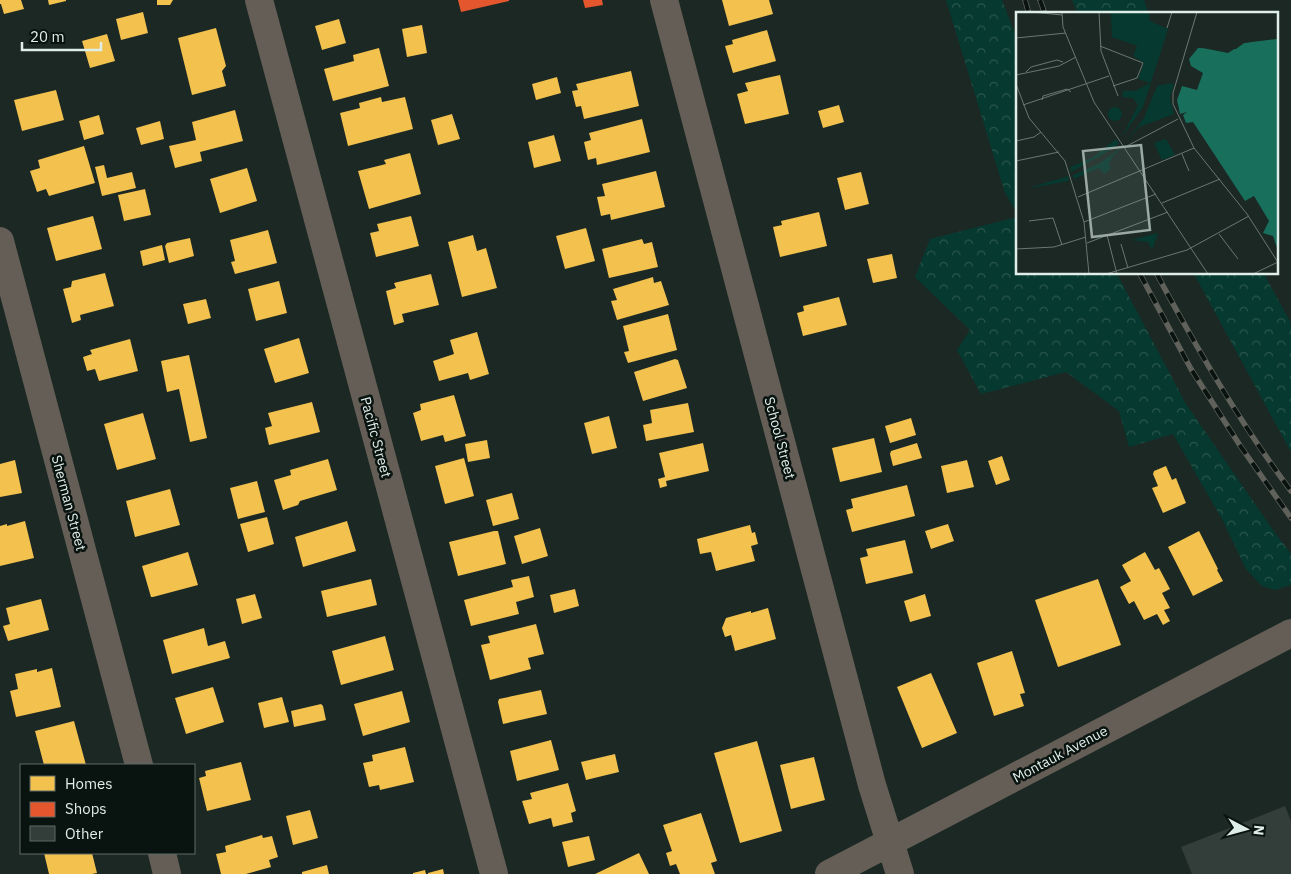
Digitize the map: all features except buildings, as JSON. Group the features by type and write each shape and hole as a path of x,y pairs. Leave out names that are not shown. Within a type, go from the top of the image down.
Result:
{"street":[{"name":"Pacific Street","path":"258,0 494,874"},
{"name":"School Street","path":"664,0 869,776 900,874"},
{"name":"Sherman Street","path":"0,241 139,764"},
{"name":"Montauk Avenue","path":"829,874 1290,637"},
{"path":"162,854 167,874"}],"green space":[{"path":"946,0 1002,0 1016,36 1016,211 1005,193"},
{"path":"1072,0 1144,0 1148,12 1077,12"},
{"path":"1016,217 1016,275 1118,275 1186,404 1291,554 1291,585 1275,590 1262,586 1246,569 1223,521 1173,434 1129,447 1119,411 1066,372 981,394 957,350 970,330 915,277 930,239"},
{"path":"1195,275 1265,275 1291,323 1291,452"}],"railway":[{"path":"1025,0 1028,12"},
{"path":"1040,0 1044,12"},
{"path":"1141,275 1191,369 1241,447 1291,518"},
{"path":"1158,275 1223,390 1291,491"}]}
